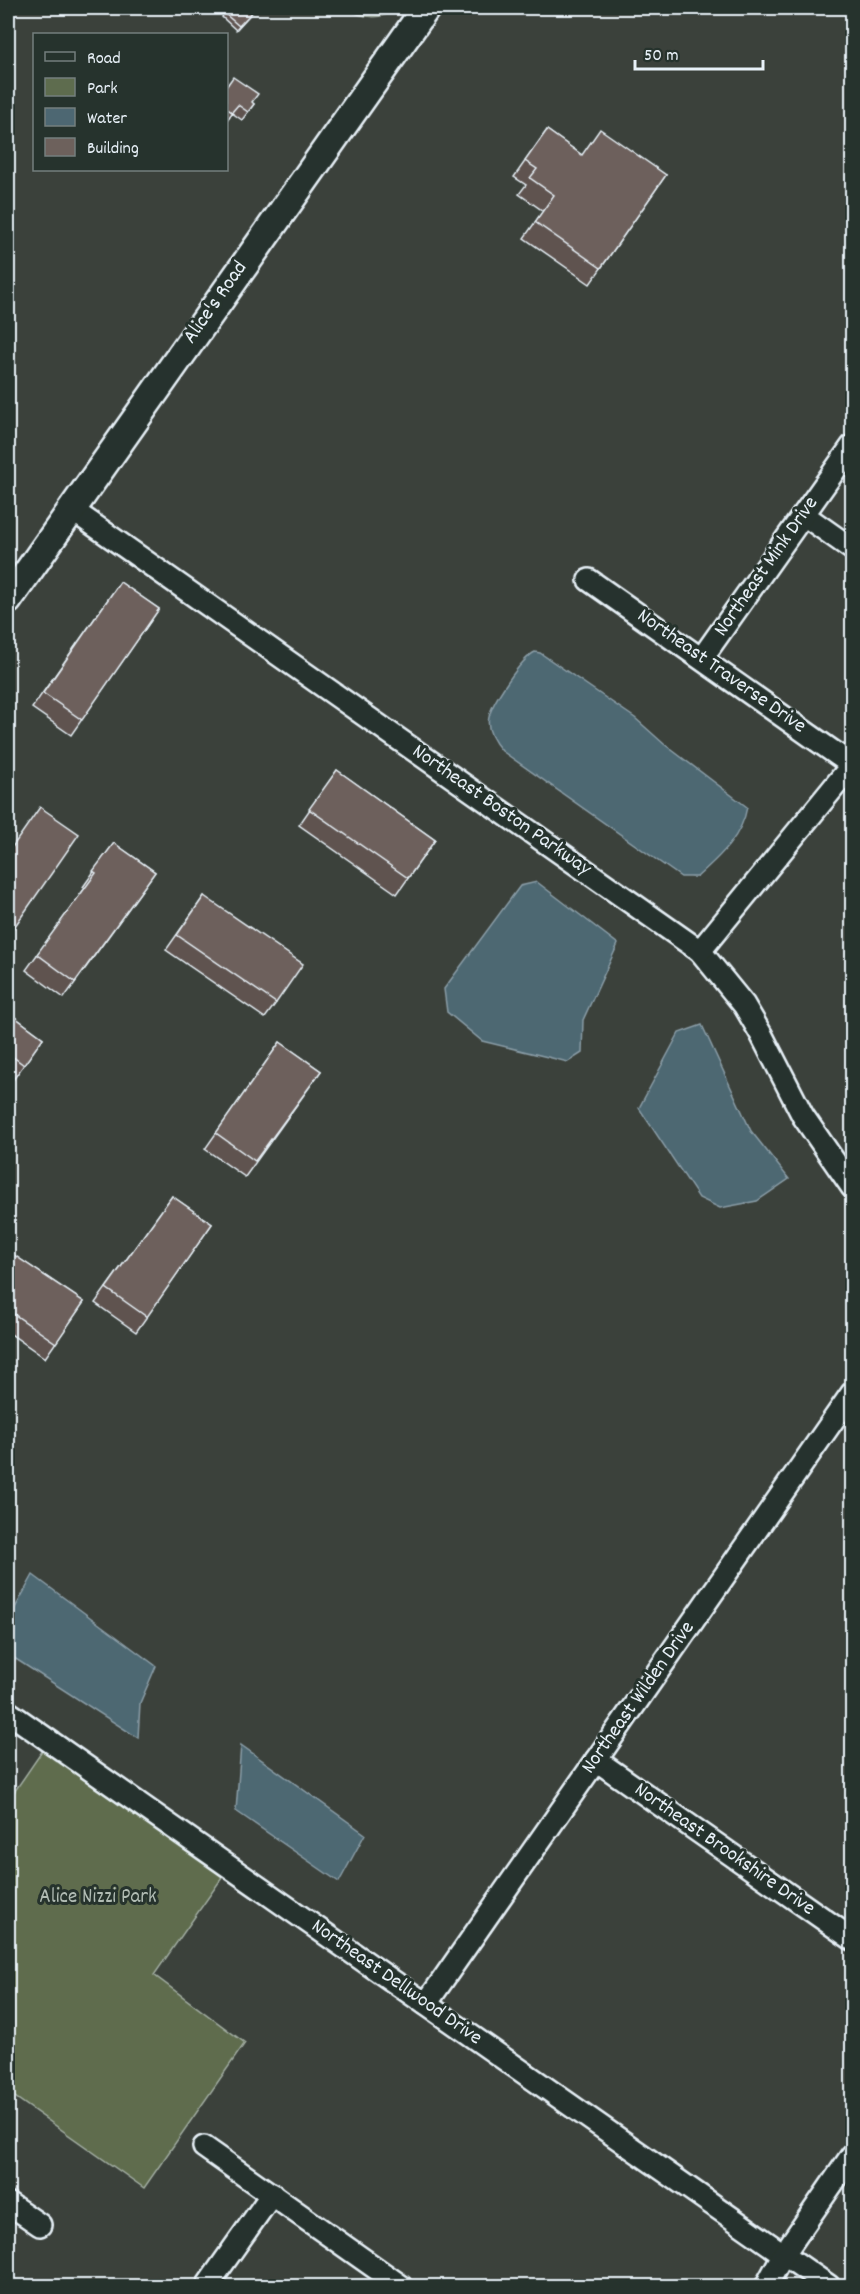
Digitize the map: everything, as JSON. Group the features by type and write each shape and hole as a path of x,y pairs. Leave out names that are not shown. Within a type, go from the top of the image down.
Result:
{"main road":[{"name":"Alice's Road","path":"8,600 426,8"}],"street":[{"name":"Northeast Mink Drive","path":"702,658 852,446"},
{"name":"Northeast Boston Parkway","path":"71,509 700,951 744,1005 803,1116 852,1187"},
{"path":"804,515 852,549"},
{"name":"Northeast Traverse Drive","path":"589,580 852,765"},
{"path":"700,951 852,765"},
{"name":"Northeast Wilden Drive","path":"426,2004 852,1393"},
{"name":"Northeast Dellwood Drive","path":"8,1712 829,2286"},
{"name":"Northeast Brookshire Drive","path":"596,1760 852,1939"},
{"path":"204,2146 401,2286"},
{"path":"766,2286 783,2255 852,2155"},
{"path":"207,2286 272,2194"},
{"path":"8,2203 40,2225"}],"green space":[{"path":"344,8 400,8 386,15 372,17"},
{"name":"Alice Nizzi Park","path":"43,1750 224,1875 154,1975 245,2043 144,2188 8,2092 8,1801"}],"water":[{"path":"535,652 540,653 635,718 664,744 747,807 735,837 697,877 681,877 502,751 496,744 489,727 491,710 515,672"},
{"path":"537,882 618,944 583,1020 582,1053 568,1062 482,1041 447,1012 444,989 520,886"},
{"path":"702,1025 751,1131 789,1179 757,1201 720,1208 699,1198 639,1108 679,1033"},
{"path":"33,1575 156,1666 140,1703 138,1738 8,1654 8,1621"},
{"path":"241,1745 365,1834 339,1882 236,1811"}],"building":[{"path":"229,8 256,8 239,26 224,13"},
{"path":"233,77 258,94 248,112 238,105 232,112 228,109 228,84"},
{"path":"600,129 666,175 601,268 535,222 554,195 530,178 537,169 525,161 547,130 582,155"},
{"path":"120,582 159,609 82,720 43,693"},
{"path":"337,770 435,840 408,878 309,809"},
{"path":"40,807 79,834 8,936 8,853"},
{"path":"114,843 155,872 75,982 37,954 96,873 93,871"},
{"path":"204,896 303,964 276,1003 177,935"},
{"path":"8,1012 43,1038 24,1065 8,1053"},
{"path":"280,1042 321,1071 255,1161 216,1133"},
{"path":"172,1196 212,1224 147,1317 106,1288"},
{"path":"8,1251 84,1302 56,1343 8,1310"}]}
